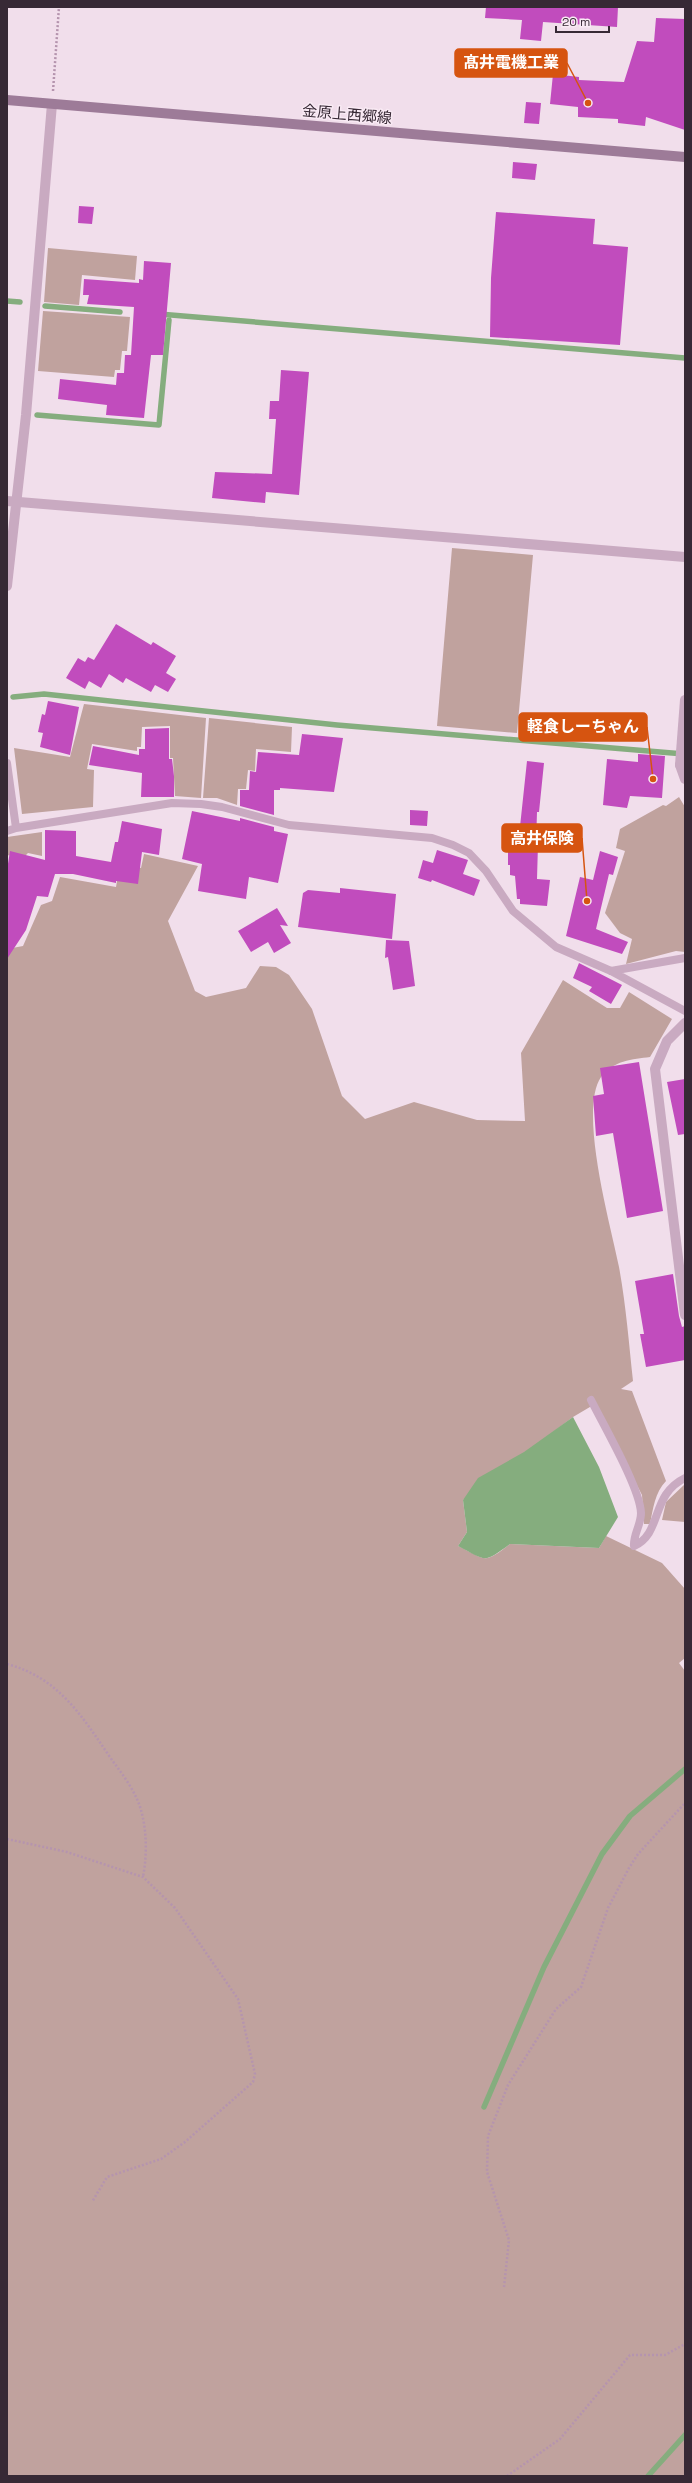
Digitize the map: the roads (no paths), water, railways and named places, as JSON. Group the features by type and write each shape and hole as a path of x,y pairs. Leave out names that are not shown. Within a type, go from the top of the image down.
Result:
{"main road":[{"name":"金原上西郷線","path":"7,100 685,157"}],"street":[{"path":"7,586 12,501 52,104"},
{"path":"12,501 685,557"},
{"path":"685,700 680,765 685,779"},
{"path":"685,1023 667,1041 655,1069 685,1315"}],"lane":[{"path":"7,763 16,828"},
{"path":"7,831 16,828 172,803 201,804 222,807 289,826 432,838 453,845 469,853 486,871 513,911 556,947 611,971 685,1011"},
{"path":"611,971 685,958"},
{"path":"591,1400 638,1495 641,1514 638,1528 633,1539 634,1546 644,1542 651,1531 663,1497 675,1483 685,1478"}],"waterway":[{"path":"7,301 20,302"},
{"path":"45,306 120,312"},
{"path":"159,314 685,358"},
{"path":"37,415 159,425 169,320"},
{"path":"13,697 44,694 337,725 684,754"},
{"path":"484,2107 544,1967 602,1854 630,1816 685,1769"},
{"path":"648,2476 685,2435"}],"place":[{"name":"髙井電機工業","path":"588,103"},
{"name":"軽食しーちゃん","path":"653,779"},
{"name":"高井保険","path":"587,901"}]}
